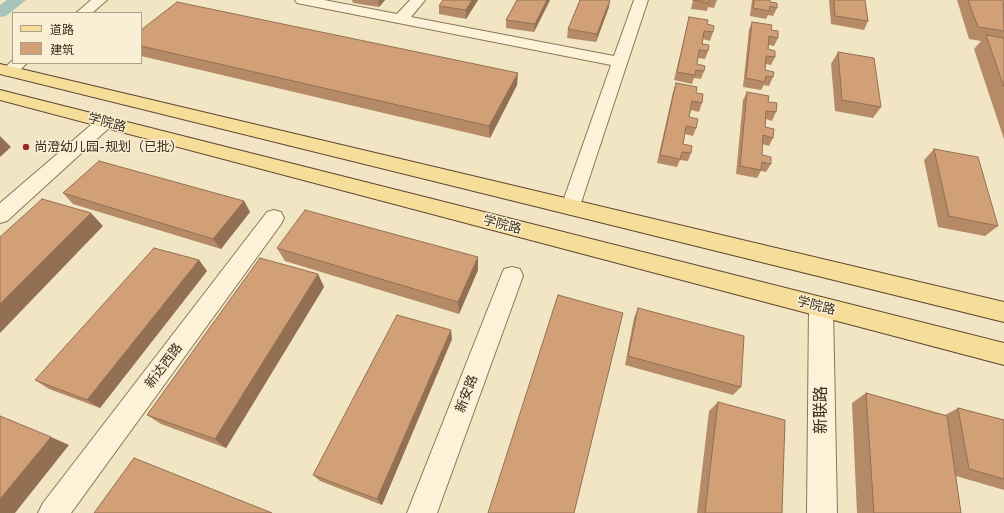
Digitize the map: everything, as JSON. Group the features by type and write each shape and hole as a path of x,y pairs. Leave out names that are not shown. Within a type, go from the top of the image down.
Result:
{"main road":[{"name":"学院路","path":"9,68 1004,312"},
{"name":"学院路","path":"0,95 1004,354"}],"street":[{"path":"84,12 100,0"},
{"path":"302,0 620,62"},
{"path":"401,19 418,0"},
{"path":"571,207 641,0"},
{"path":"0,215 104,123"},
{"name":"新达西路","path":"53,513 274,218"},
{"name":"新安路","path":"422,513 512,276"},
{"name":"新联路","path":"821,307 822,513"}],"building":[{"path":"443,0 472,0 466,10 439,6"},
{"path":"517,0 547,0 535,24 506,20"},
{"path":"580,0 610,0 597,34 568,29"},
{"path":"693,0 710,0 709,3"},
{"path":"754,0 770,0 770,2 777,3 777,8 770,6 769,11 753,8"},
{"path":"834,0 865,0 868,21 835,16"},
{"path":"968,0 1003,0 1004,31 978,27"},
{"path":"177,2 518,73 489,126 142,46 142,29"},
{"path":"689,17 708,20 707,24 714,26 713,32 704,31 702,44 709,45 708,51 699,50 697,64 705,66 704,71 696,70 695,75 677,72"},
{"path":"752,22 772,25 771,30 778,31 778,38 769,36 768,49 775,51 775,57 766,56 765,70 774,72 773,77 766,76 765,82 746,78"},
{"path":"986,35 1004,38 1004,87"},
{"path":"838,52 874,58 881,107 842,100"},
{"path":"676,83 697,87 696,93 703,94 702,103 692,101 689,117 698,119 696,128 686,126 683,144 692,146 691,153 682,152 680,159 660,155"},
{"path":"747,92 769,96 768,102 777,103 776,112 766,111 765,127 774,129 773,138 763,135 762,155 771,157 771,164 762,162 761,170 740,166"},
{"path":"934,149 978,157 998,226 949,216"},
{"path":"99,161 244,201 213,239 63,193"},
{"path":"42,199 91,213 0,304 0,237"},
{"path":"305,210 478,257 458,302 277,248"},
{"path":"154,248 199,260 87,400 35,380"},
{"path":"260,258 318,274 215,439 147,415"},
{"path":"558,295 623,313 574,513 488,513"},
{"path":"638,308 744,336 741,387 628,356"},
{"path":"397,315 451,330 377,499 313,475"},
{"path":"866,393 947,416 961,513 874,513"},
{"path":"718,402 785,420 782,513 705,513"},
{"path":"958,408 1004,420 1004,479 969,469"},
{"path":"0,416 51,437 0,499"},
{"path":"134,458 272,513 94,513"}],"waterway":[{"path":"0,12 18,0"}],"place":[{"name":"尚澄幼儿园-规划（已批）","path":"26,147"}]}
